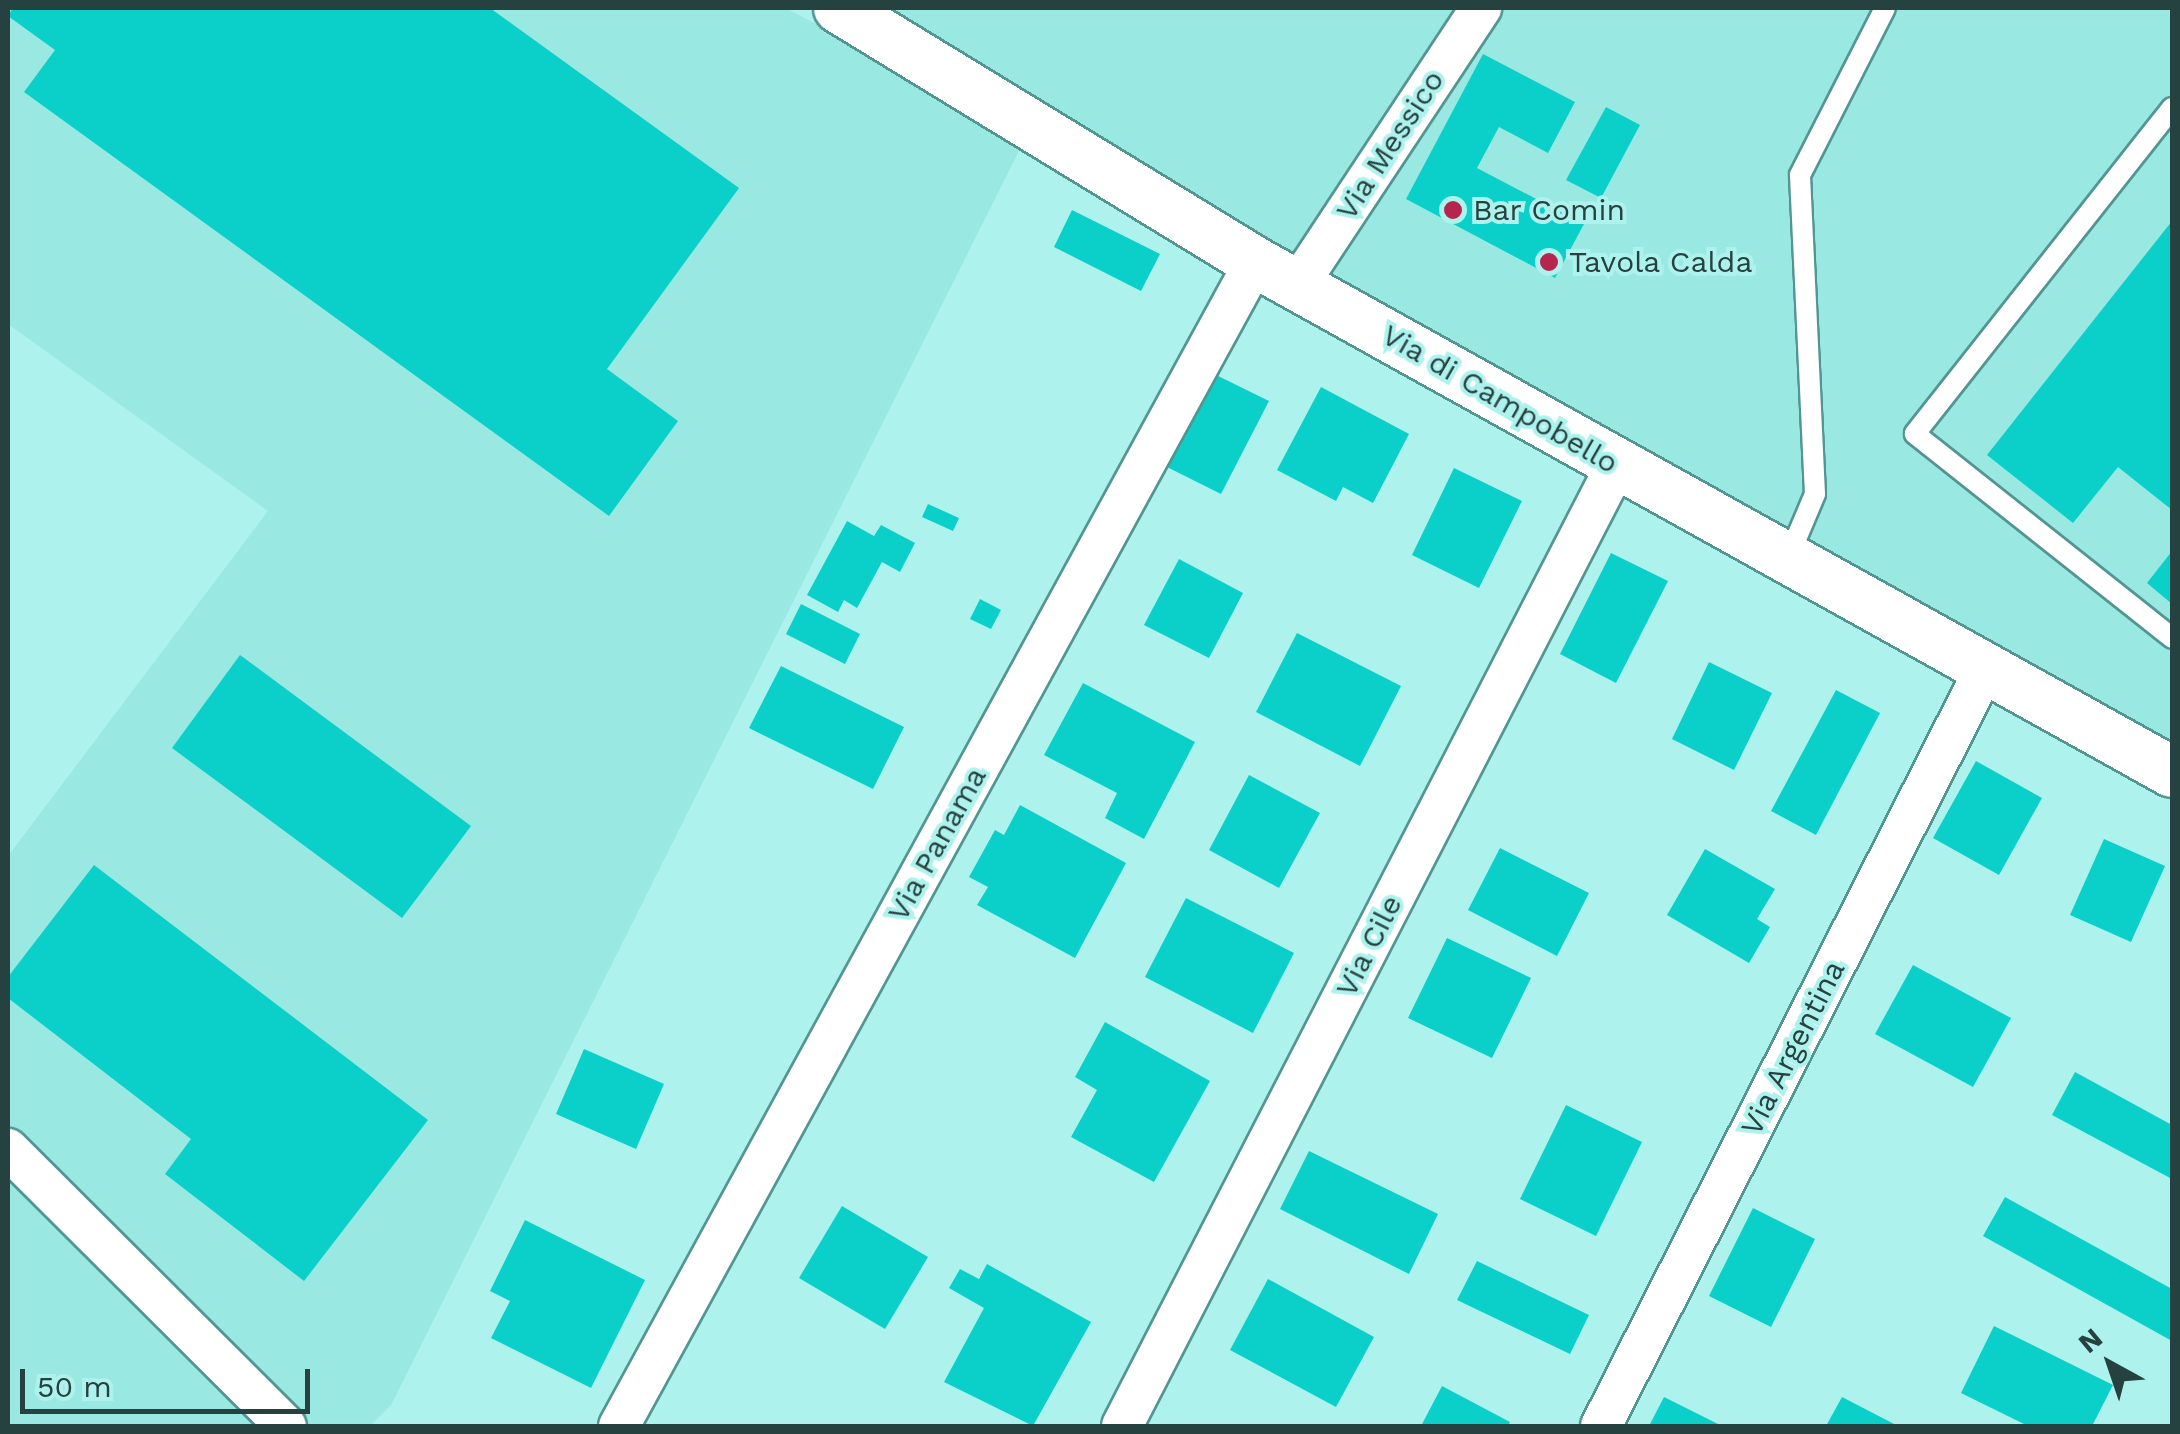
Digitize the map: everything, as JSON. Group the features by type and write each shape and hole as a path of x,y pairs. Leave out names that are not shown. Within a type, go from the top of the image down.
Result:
{"street":[{"name":"Via di Campobello","path":"839,8 1254,262 1300,283 1616,466 2172,772"},
{"name":"Via Messico","path":"1300,283 1481,8"},
{"name":"Via Panama","path":"620,1426 1254,262"},
{"name":"Via Cile","path":"1122,1426 1616,466"},
{"name":"Via Argentina","path":"1602,1426 1985,669"},
{"path":"8,1149 286,1426"}],"lane":[{"path":"1788,560 1815,494 1800,175 1885,8"},
{"path":"2172,108 1915,434 2172,638"}],"shaded area":[{"path":"8,8 785,8 1028,133 391,1405 370,1426 8,1426 8,856 268,511 8,324"},
{"path":"839,8 2172,8 2172,772"}],"building":[{"path":"13,8 490,8 739,188 607,369 678,421 609,516 24,92 55,50 8,16"},
{"path":"1483,54 1575,102 1548,153 1499,127 1477,168 1584,224 1555,278 1406,199"},
{"path":"1606,107 1640,125 1601,198 1566,180"},
{"path":"1072,210 1160,254 1141,291 1054,247"},
{"path":"2172,221 2172,510 2118,467 2073,523 1987,455"},
{"path":"1212,373 1269,401 1221,494 1165,466"},
{"path":"1321,387 1409,434 1373,503 1343,487 1336,501 1277,470"},
{"path":"1454,468 1522,501 1479,588 1412,555"},
{"path":"928,504 959,518 953,531 922,517"},
{"path":"847,521 874,536 881,525 915,543 900,572 882,562 857,608 844,600 838,612 807,595"},
{"path":"2172,551 2172,604 2147,583"},
{"path":"1611,553 1668,581 1616,683 1560,654"},
{"path":"1179,559 1243,593 1209,658 1144,625"},
{"path":"980,599 1001,610 991,629 970,619"},
{"path":"801,604 860,634 845,664 786,634"},
{"path":"1297,633 1401,686 1360,766 1256,712"},
{"path":"240,655 471,826 402,918 172,748"},
{"path":"1709,662 1772,693 1734,770 1672,739"},
{"path":"781,666 904,727 873,789 749,728"},
{"path":"1083,683 1195,742 1144,839 1105,818 1117,793 1044,755"},
{"path":"1836,690 1880,713 1816,835 1771,811"},
{"path":"1976,761 2042,798 1999,875 1933,838"},
{"path":"1249,775 1320,813 1279,888 1209,850"},
{"path":"1020,805 1126,863 1075,958 977,905 988,887 969,877 995,830 1004,835"},
{"path":"2104,839 2165,866 2131,942 2070,915"},
{"path":"1500,848 1589,893 1557,956 1468,910"},
{"path":"1705,849 1775,889 1757,919 1770,927 1749,963 1667,915"},
{"path":"94,865 428,1120 304,1281 165,1174 191,1139 8,998 8,977"},
{"path":"1186,898 1294,953 1253,1033 1145,977"},
{"path":"1447,938 1531,978 1492,1058 1408,1018"},
{"path":"1913,965 2011,1018 1973,1087 1875,1034"},
{"path":"1105,1022 1210,1081 1154,1182 1071,1137 1097,1090 1075,1077"},
{"path":"584,1049 664,1084 636,1149 556,1114"},
{"path":"2075,1072 2172,1125 2172,1179 2052,1115"},
{"path":"1566,1105 1642,1142 1596,1236 1520,1199"},
{"path":"1309,1151 1438,1214 1409,1274 1280,1209"},
{"path":"2005,1197 2172,1289 2172,1341 1983,1236"},
{"path":"842,1206 928,1257 885,1329 799,1278"},
{"path":"1753,1208 1815,1239 1771,1327 1709,1296"},
{"path":"525,1220 645,1280 591,1388 491,1338 510,1301 490,1291"},
{"path":"1477,1261 1589,1315 1570,1354 1457,1300"},
{"path":"987,1264 1091,1322 1033,1426 944,1382 984,1308 949,1288 960,1269 979,1279"},
{"path":"1268,1279 1374,1337 1336,1407 1230,1350"},
{"path":"1994,1326 2113,1385 2092,1426 2028,1426 1961,1393"},
{"path":"1442,1386 1510,1422 1508,1426 1421,1426"},
{"path":"1664,1397 1722,1426 1649,1426"},
{"path":"1842,1397 1898,1426 1826,1426"}],"place":[{"name":"Bar Comin","path":"1453,210"},
{"name":"Tavola Calda","path":"1549,262"}]}
